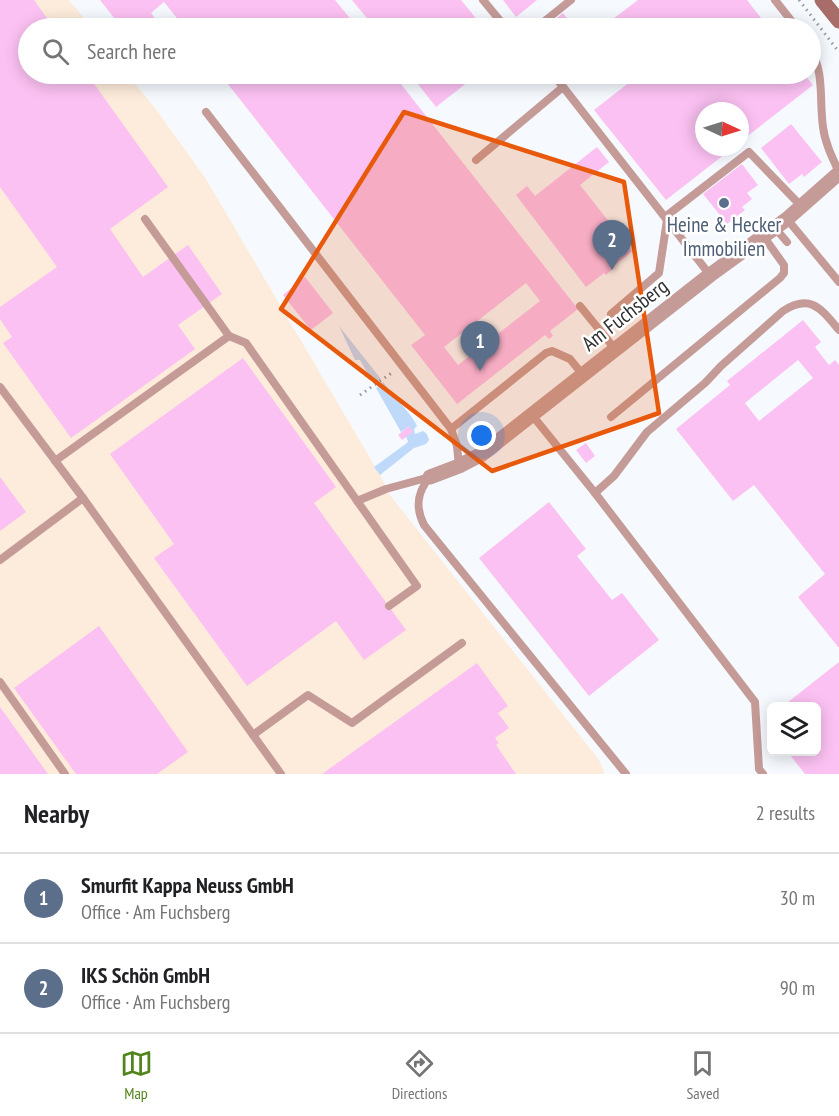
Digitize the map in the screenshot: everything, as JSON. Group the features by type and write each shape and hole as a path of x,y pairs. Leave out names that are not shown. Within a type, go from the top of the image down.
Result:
{"main road":[{"path":"822,0 839,21"}],"street":[{"name":"Am Fuchsberg","path":"430,477 482,454 710,275 775,228 839,172"}],"lane":[{"path":"483,0 498,18"},
{"path":"548,18 571,0"},
{"path":"775,0 789,18"},
{"path":"821,76 823,127 827,146 839,172"},
{"path":"561,84 710,275"},
{"path":"476,160 563,87"},
{"path":"206,112 451,429 457,446 459,466"},
{"path":"611,314 659,273 666,219 750,152 801,206"},
{"path":"145,219 229,336 246,343 417,586 389,606"},
{"path":"775,228 787,242"},
{"path":"775,228 839,282"},
{"path":"611,417 780,278 784,273 784,265 775,228"},
{"path":"595,493 614,476 647,432 792,305 812,304 820,308 839,330"},
{"path":"580,306 615,349"},
{"path":"55,461 229,336"},
{"path":"451,429 546,353 552,351 570,359 583,375"},
{"path":"0,387 83,498 281,774"},
{"path":"532,415 595,493 755,702 759,769 763,774"},
{"path":"357,501 386,489 430,477"},
{"path":"430,477 418,498 419,512 424,525 626,774"},
{"path":"0,560 83,498"},
{"path":"253,735 308,695 352,723 462,643"},
{"path":"0,682 65,774"}],"path":[{"path":"799,0 813,18"},
{"path":"821,29 839,52"},
{"path":"360,395 382,380"}],"highlighted area":[{"path":"404,112 624,182 659,413 492,471 281,309"}],"shaded area":[{"path":"0,0 69,0 84,18 18,18 18,84 135,84 206,179 390,495 599,760 605,774 0,774"},
{"path":"339,326 381,379 374,384 360,360 355,360"},
{"path":"383,382 415,422 417,426 414,429 415,434 423,431 429,440 426,444 414,448 380,475 374,467 407,443 409,426 401,432 376,388"}],"building":[{"path":"0,0 34,0 47,18 18,18 18,84 94,84 168,187 110,229 143,277 188,245 222,294 178,325 195,349 71,438 3,343 12,337 0,319 0,307 57,267 0,187"},
{"path":"100,0 335,0 350,18 177,18 164,2 151,13 155,18 114,18"},
{"path":"352,0 461,0 476,18 367,18"},
{"path":"503,0 537,0 516,17"},
{"path":"638,0 747,0 761,18 614,18"},
{"path":"563,13 567,18 556,18"},
{"path":"228,84 401,84 578,309 550,331 553,336 549,339 545,335 457,404 411,345 425,335","holes":["526,283 540,301 458,365 444,347"]},
{"path":"418,84 465,84 436,107"},
{"path":"627,84 813,85 749,135 749,102 695,102 695,156 722,156 666,200 594,110"},
{"path":"791,124 822,162 804,177 802,174 789,184 761,148"},
{"path":"597,147 609,162 580,185 632,251 606,275 604,273 586,287 516,195 527,186 535,196"},
{"path":"742,164 758,185 747,193 752,199 742,207 745,210 727,224 703,194"},
{"path":"305,277 333,313 311,330 283,295"},
{"path":"803,320 821,342 815,347 829,365 835,360 839,365 839,648 798,597 825,574 754,485 733,501 676,429 730,385 727,381","holes":["798,360 813,378 759,421 745,403"]},
{"path":"243,358 336,487 314,503 406,630 364,660 336,621 247,686 154,558 174,544 110,454"},
{"path":"409,426 413,432 402,440 398,435"},
{"path":"586,443 595,456 586,463 576,450"},
{"path":"0,477 26,512 0,531"},
{"path":"549,502 586,549 577,556 612,600 622,593 659,640 589,696 479,558"},
{"path":"99,626 188,752 157,774 76,774 14,688"},
{"path":"839,662 839,774 805,774 791,756 821,756 821,702 788,702"},
{"path":"477,663 508,706 498,713 509,728 495,738 499,743 496,745 516,774 322,774"},
{"path":"0,707 48,774 0,774"}],"place":[{"name":"Heine & Hecker Immobilien","path":"724,203"},
{"name":"IKS Schön GmbH","path":"612,270"},
{"name":"Smurfit Kappa Neuss GmbH","path":"480,371"}]}
